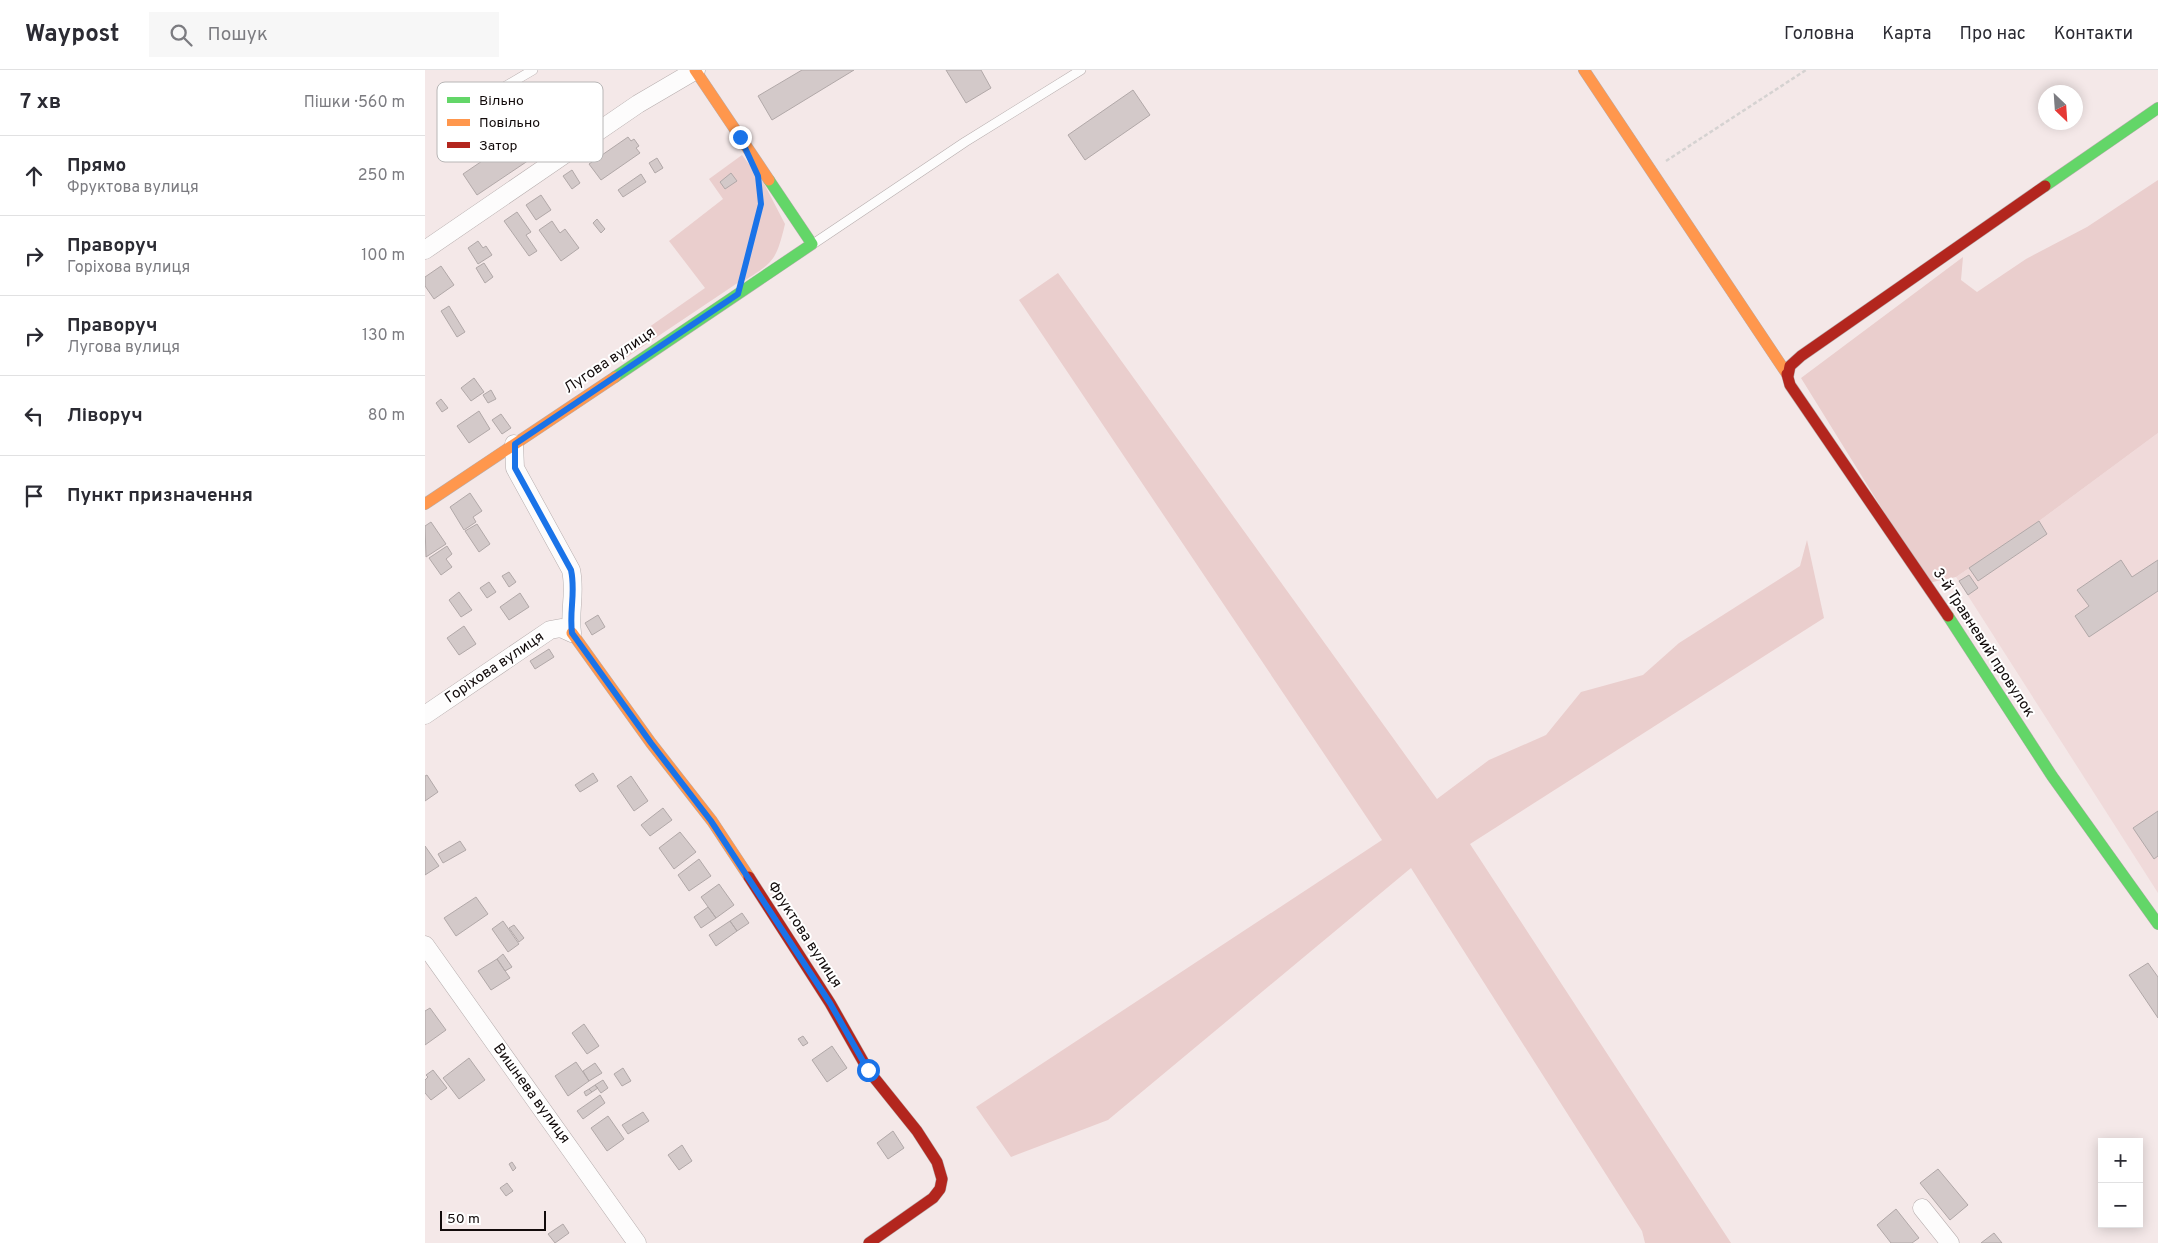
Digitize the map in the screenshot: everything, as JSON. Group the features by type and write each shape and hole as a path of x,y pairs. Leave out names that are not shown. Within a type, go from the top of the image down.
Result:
{"street":[{"path":"603,128 638,104 696,70 812,244"},
{"name":"3-й Травневий провулок","path":"1583,70 1652,170 1788,376 1789,385 1916,567 2052,776 2158,924"},
{"path":"1788,376 1790,366 1801,356 2158,108"},
{"path":"425,250 553,162"},
{"name":"Лугова вулиця","path":"425,504 812,244"},
{"path":"515,444 515,468 571,570 574,588 569,615 572,633"},
{"name":"Горіхова вулиця","path":"425,715 550,630 561,628 572,633"},
{"name":"Фруктова вулиця","path":"572,633 711,821 830,1003 868,1070 917,1131 937,1162 942,1179 940,1189 933,1198 869,1243"},
{"name":"Вишнева вулиця","path":"425,946 637,1243"},
{"path":"1922,1208 1950,1243"}],"lane":[{"path":"513,82 533,70"},
{"path":"812,244 965,142 1081,70"}],"path":[{"path":"1652,170 1806,70"},
{"path":"738,294 761,204 760,194"}],"shaded area":[{"path":"742,155 758,176 761,204 739,282 627,357 622,346 705,288 669,241 723,199 709,179"},
{"path":"760,176 785,224 779,246 772,259 761,270 742,282 763,205"},
{"path":"2158,180 2158,433 2039,521 1956,577 1928,583 1801,378 1963,257 1961,280 1977,292 2026,259 2087,227"},
{"path":"1058,273 1437,799 1489,760 1546,735 1581,692 1643,675 1679,643 1800,566 1807,540 1824,618 1470,844 1731,1243 1645,1243 1642,1231 1411,868 1108,1120 1011,1157 976,1107 1382,840 1019,300"},
{"path":"2158,433 2158,893 1956,577 2039,521"}],"building":[{"path":"802,70 854,70 772,120 758,96"},
{"path":"946,70 981,70 991,88 966,103"},
{"path":"1133,90 1150,115 1085,160 1068,135"},
{"path":"628,137 631,141 634,139 639,146 636,148 640,153 601,180 589,164 592,162 603,162 603,154"},
{"path":"657,158 663,168 655,173 649,163"},
{"path":"481,162 526,162 477,195 463,174"},
{"path":"572,170 580,183 572,189 563,176"},
{"path":"731,173 737,181 725,189 720,182"},
{"path":"641,174 646,182 623,197 618,190"},
{"path":"541,195 551,210 536,220 526,205"},
{"path":"517,212 531,232 526,235 537,251 529,256 504,221"},
{"path":"597,219 605,229 601,233 593,223"},
{"path":"552,221 560,233 565,229 579,248 561,261 539,230"},
{"path":"478,241 483,248 486,246 492,255 478,264 468,248"},
{"path":"484,263 493,277 485,283 476,268"},
{"path":"441,266 454,285 434,299 425,286 425,277"},
{"path":"449,306 465,332 457,337 441,311"},
{"path":"474,378 484,392 471,401 461,388"},
{"path":"491,390 496,399 488,403 483,395"},
{"path":"441,399 448,408 442,412 436,403"},
{"path":"479,411 490,429 469,443 457,426"},
{"path":"501,414 511,428 502,434 492,420"},
{"path":"470,493 482,511 473,517 476,522 464,530 450,507"},
{"path":"2039,521 2047,534 1978,581 1969,568"},
{"path":"431,522 446,544 426,557 425,526"},
{"path":"477,524 490,544 479,552 465,531"},
{"path":"447,546 452,554 446,559 452,567 441,575 429,558"},
{"path":"2121,560 2132,577 2158,560 2158,591 2089,637 2075,616 2089,606 2077,590"},
{"path":"509,572 516,582 509,587 502,576"},
{"path":"1969,575 1978,588 1968,595 1959,581"},
{"path":"489,582 496,592 487,598 480,588"},
{"path":"459,592 472,610 461,617 449,600"},
{"path":"520,593 529,607 509,620 500,607"},
{"path":"598,615 605,627 592,635 585,623"},
{"path":"464,626 476,644 459,655 447,638"},
{"path":"549,649 554,657 535,669 530,661"},
{"path":"593,773 598,781 580,792 575,785"},
{"path":"427,775 438,792 425,801 425,776"},
{"path":"631,776 648,801 634,811 617,786"},
{"path":"663,808 672,820 650,836 641,825"},
{"path":"2158,811 2158,856 2154,859 2133,828"},
{"path":"680,832 696,852 674,869 659,848"},
{"path":"460,841 466,850 443,863 438,854"},
{"path":"425,846 439,866 425,875"},
{"path":"699,859 711,876 689,891 678,875"},
{"path":"719,884 734,905 716,918 701,897"},
{"path":"476,897 488,914 456,936 444,918"},
{"path":"708,907 716,918 701,928 694,917"},
{"path":"742,913 749,923 737,931 730,921"},
{"path":"503,921 519,944 508,952 492,929"},
{"path":"730,921 737,931 716,946 709,935"},
{"path":"514,925 524,938 519,942 509,928"},
{"path":"503,954 512,967 505,971 497,959"},
{"path":"497,959 510,978 491,990 478,971"},
{"path":"2148,963 2158,977 2158,1018 2129,975"},
{"path":"430,1008 446,1030 425,1045 425,1011"},
{"path":"584,1024 599,1046 587,1054 572,1033"},
{"path":"803,1036 808,1043 803,1046 798,1039"},
{"path":"832,1046 847,1068 827,1082 812,1060"},
{"path":"469,1058 485,1080 459,1099 443,1078"},
{"path":"576,1062 589,1081 568,1096 555,1076"},
{"path":"595,1063 602,1073 589,1081 583,1071"},
{"path":"623,1068 631,1081 622,1086 614,1074"},
{"path":"433,1070 447,1088 431,1100 425,1093 425,1080 428,1077 426,1075"},
{"path":"603,1080 608,1088 601,1093 595,1085"},
{"path":"595,1085 598,1088 592,1092 589,1089"},
{"path":"589,1089 592,1092 586,1096 584,1092"},
{"path":"600,1095 605,1103 583,1119 577,1111"},
{"path":"643,1112 649,1121 628,1134 622,1125"},
{"path":"608,1116 624,1139 607,1151 591,1128"},
{"path":"893,1131 904,1148 888,1159 877,1143"},
{"path":"682,1145 692,1161 679,1170 668,1155"},
{"path":"512,1162 516,1168 513,1171 509,1164"},
{"path":"1938,1169 1968,1205 1950,1220 1920,1183"},
{"path":"507,1183 513,1191 506,1196 500,1188"},
{"path":"1896,1209 1919,1238 1912,1243 1891,1243 1877,1225"},
{"path":"563,1224 569,1233 555,1243 548,1234"},
{"path":"1994,1233 2002,1243 1981,1243"}],"traffic: fast":[{"path":"2045,186 2158,108"},
{"path":"615,377 812,244 769,180"},
{"path":"1948,616 2052,776 2158,924"}],"traffic: slow":[{"path":"695,70 769,180"},
{"path":"1584,70 1787,374"},
{"path":"425,504 615,377"},
{"path":"572,633 651,743 712,821 749,877"}],"traffic: jam":[{"path":"1788,376 1790,366 1801,356 2045,186"},
{"path":"1787,374 1790,385 1948,616"},
{"path":"749,877 830,1003 868,1070 917,1131 937,1162 942,1179 940,1189 933,1198 869,1243"}],"route":[{"path":"740,137 758,176 761,204 738,294 515,444 515,468 571,570 574,588 569,615 572,633 651,743 711,821 830,1003 868,1070"}]}
